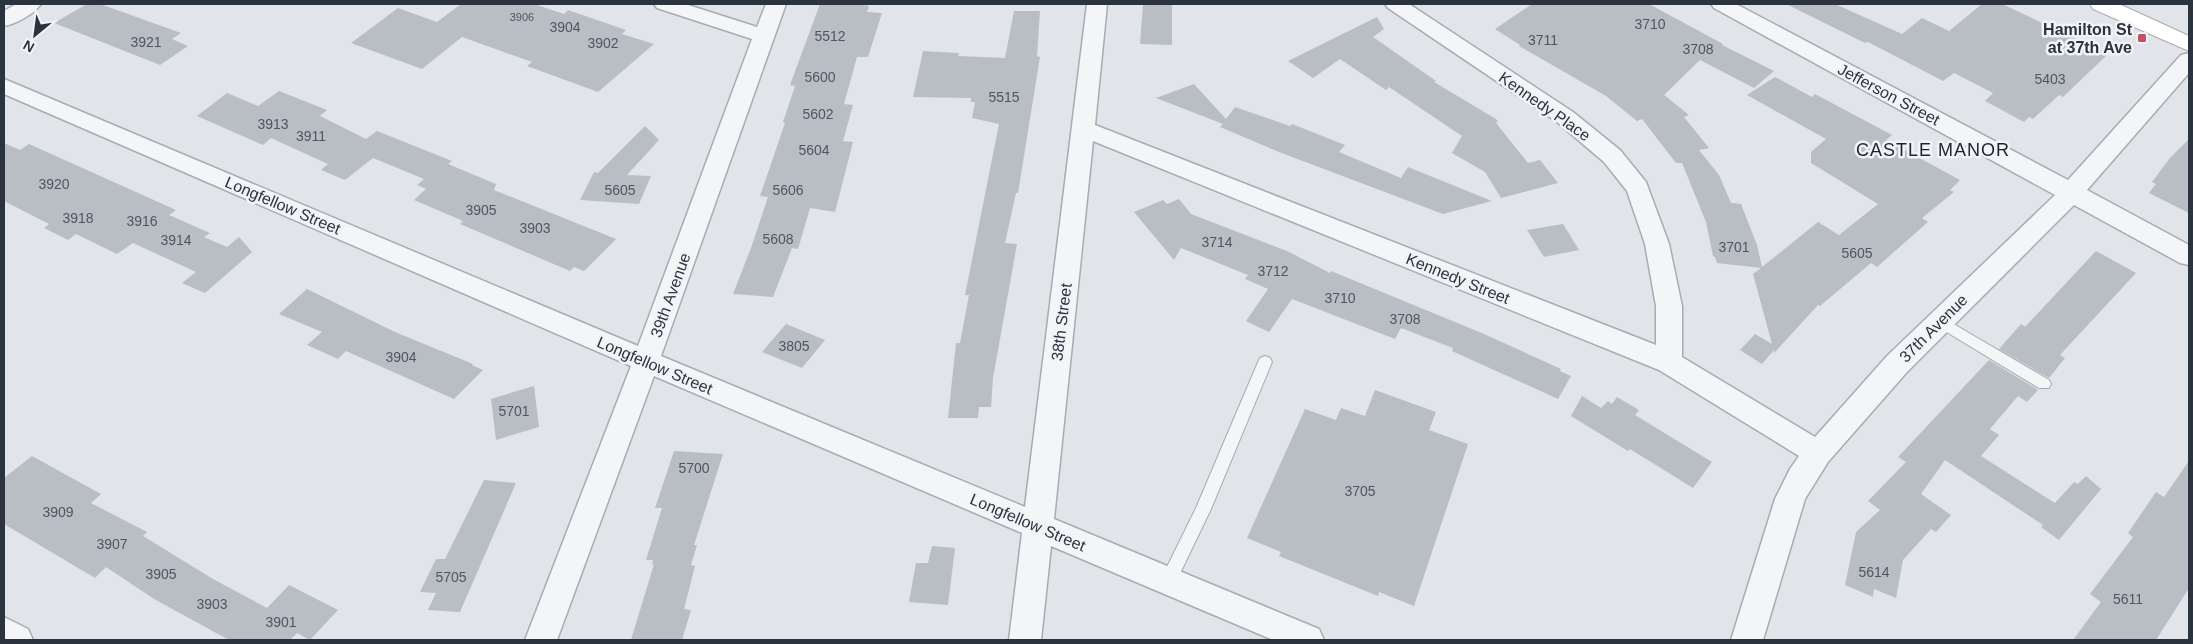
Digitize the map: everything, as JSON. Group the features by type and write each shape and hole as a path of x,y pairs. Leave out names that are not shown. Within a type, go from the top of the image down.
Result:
{"main road":[{"path":"2101,4 2189,44"}],"street":[{"path":"4,20 31,4"},
{"path":"664,4 764,36"},
{"name":"39th Avenue","path":"541,640 646,361 776,4"},
{"name":"38th Street","path":"1025,640 1098,4"},
{"name":"Kennedy Place","path":"1395,4 1565,116 1612,156 1638,188 1657,244 1669,306 1669,362"},
{"name":"Jefferson Street","path":"1721,4 2189,256"},
{"name":"37th Avenue","path":"1747,640 1790,499 1800,478 1818,454 1897,364 2073,192 2189,60"},
{"name":"Longfellow Street","path":"4,86 646,361 1308,640"},
{"name":"Kennedy Street","path":"1084,129 1669,362 1818,454"},
{"path":"4,632 17,640"}],"lane":[{"path":"1940,321 2044,384"},
{"path":"1168,581 1202,509 1264,362"}],"building":[{"path":"87,4 100,4 181,33 172,39 188,46 160,65 54,23"},
{"path":"461,4 534,4 564,14 568,10 626,30 622,34 654,44 598,92 527,66 532,62 462,37 422,69 351,43 398,8 437,22"},
{"path":"820,4 859,4 869,6 867,12 882,13 868,57 857,57 844,104 853,105 843,141 853,142 835,212 810,208 798,249 792,248 773,297 733,294 768,197 760,196 785,123 783,122 795,86 790,85"},
{"path":"1143,4 1172,4 1172,45 1140,44"},
{"path":"1532,4 1649,4 1722,45 1774,71 1754,88 1700,60 1664,95 1689,115 1684,117 1709,148 1699,150 1719,175 1731,203 1741,204 1757,245 1762,267 1818,222 1839,235 1878,204 1811,163 1811,152 1826,139 1747,95 1775,77 1812,97 1815,94 1892,135 1886,140 1960,180 1950,190 1954,192 1922,218 1928,222 1877,267 1871,263 1820,306 1818,305 1762,364 1740,350 1755,334 1772,344 1753,274 1761,268 1717,263 1713,256 1706,222 1682,163 1676,163 1642,119 1637,121 1606,96 1519,46 1495,29"},
{"path":"1786,4 1835,4 1902,34 1922,18 1949,31 1982,4 2002,4 2108,54 2063,97 2059,95 2033,119 2029,117 2024,122 1985,101 1993,93 1954,73 1943,81 1868,42 1865,43"},
{"path":"1014,11 1040,11 1037,56 1040,57 1018,193 1016,193 1005,243 1017,244 993,378 991,407 979,407 978,418 948,418 956,343 960,343 969,295 965,295 999,124 972,118 975,102 971,102 971,98 913,97 923,51 959,53 958,56 1005,58"},
{"path":"1377,17 1384,29 1373,37 1436,81 1434,82 1496,119 1498,121 1496,123 1528,163 1540,160 1558,183 1501,198 1485,172 1452,153 1462,136 1389,87 1386,90 1340,59 1313,78 1288,61"},
{"path":"1194,84 1226,119 1235,107 1290,126 1292,124 1345,145 1339,152 1401,178 1408,167 1492,201 1443,214 1279,152 1220,127 1223,124 1156,98"},
{"path":"279,91 327,110 320,116 366,139 377,131 452,161 448,164 496,184 494,190 616,239 584,271 574,267 570,271 460,224 463,221 414,200 426,189 417,185 424,179 373,158 345,180 321,170 328,164 271,138 263,145 197,116 227,93 258,106"},
{"path":"645,126 659,140 627,175 651,176 639,204 580,200 594,172 598,173"},
{"path":"2189,139 2189,213 2149,193 2156,184 2152,182 2170,158"},
{"path":"4,143 20,150 29,144 176,210 169,215 210,233 204,237 227,247 239,237 252,252 205,293 182,283 196,272 133,243 117,254 76,234 68,240 44,228 49,224 4,201"},
{"path":"1179,199 1191,214 1287,251 1330,273 1331,271 1484,334 1561,369 1560,371 1571,376 1558,399 1452,351 1453,348 1401,328 1395,339 1292,299 1269,332 1246,321 1268,289 1245,279 1248,275 1181,248 1174,260 1134,212 1163,200 1167,204"},
{"path":"1563,224 1579,250 1544,257 1527,230"},
{"path":"2096,251 2136,273 2060,355 2065,358 2049,378 1999,349 2021,324 2025,327"},
{"path":"307,289 395,332 473,364 483,370 454,399 346,351 338,359 307,345 322,332 279,314"},
{"path":"786,324 825,340 802,368 762,352"},
{"path":"1989,360 2038,390 2027,402 2018,396 1990,429 1999,435 1981,456 2055,503 2074,482 2078,484 2086,476 2101,489 2059,540 2041,527 2043,525 1945,460 1921,494 1951,515 1936,532 1931,529 1903,560 1896,598 1874,589 1873,597 1845,585 1856,532 1880,510 1868,501 1906,462 1898,457"},
{"path":"534,386 539,427 496,440 491,399"},
{"path":"1375,390 1436,412 1429,430 1468,444 1414,606 1379,592 1378,596 1279,556 1281,552 1247,538 1305,409 1336,420 1341,408 1365,416"},
{"path":"1582,396 1601,408 1608,401 1612,404 1617,397 1639,410 1635,415 1712,462 1693,488 1630,449 1628,451 1571,416"},
{"path":"674,451 723,454 694,545 697,545 691,565 695,566 684,609 691,610 682,640 631,640 654,564 652,565 653,560 646,560 662,508 655,508"},
{"path":"32,456 101,494 91,503 147,532 143,536 213,579 267,608 289,585 338,610 310,640 297,633 290,640 229,640 154,599 106,567 95,578 4,524 4,478"},
{"path":"2189,461 2189,588 2156,640 2073,640 2101,602 2090,594 2133,537 2128,533 2156,492 2164,497"},
{"path":"484,480 516,483 460,612 428,610 436,593 420,592 436,559 445,559"},
{"path":"932,546 955,548 948,605 909,602 916,563 928,563"}],"place":[{"name":"Hamilton St at 37th Ave","path":"2142,38"}],"district":[{"name":"CASTLE MANOR","path":"1933,150"}]}
